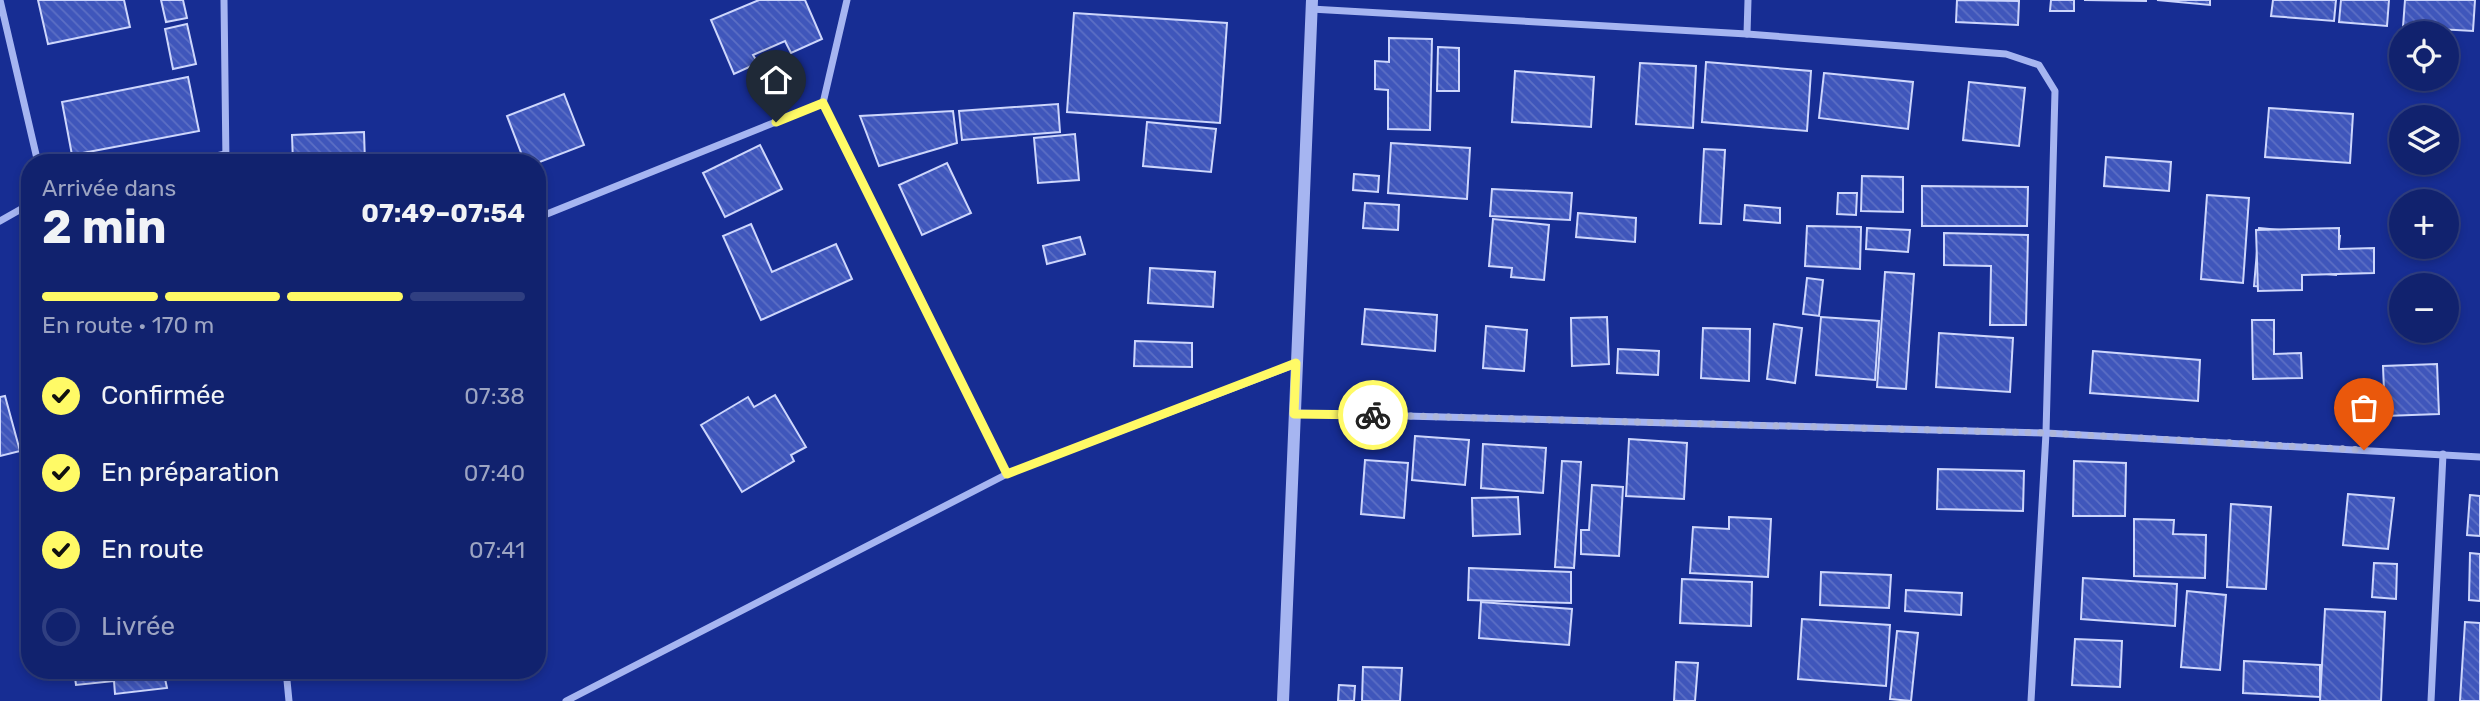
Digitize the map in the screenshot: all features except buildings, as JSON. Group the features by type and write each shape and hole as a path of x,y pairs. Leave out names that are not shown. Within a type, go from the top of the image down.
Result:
{"street":[{"path":"0,0 36,154"},
{"path":"224,0 226,154"},
{"path":"847,0 823,103 1007,474"},
{"path":"1747,34 1748,0"},
{"path":"1283,701 1311,5 2006,54 2039,65 2055,91 2046,433 2031,701"},
{"path":"546,214 823,103"},
{"path":"0,221 21,209"},
{"path":"566,701 1007,474 1296,363"},
{"path":"1294,414 2046,433 2480,457"},
{"path":"2431,701 2443,454"},
{"path":"287,679 289,701"}],"way so far":[{"path":"1373,415 2046,433 2364,450"}],"route":[{"path":"776,122 823,103 1007,474 1296,363 1294,414 1373,415"}]}
